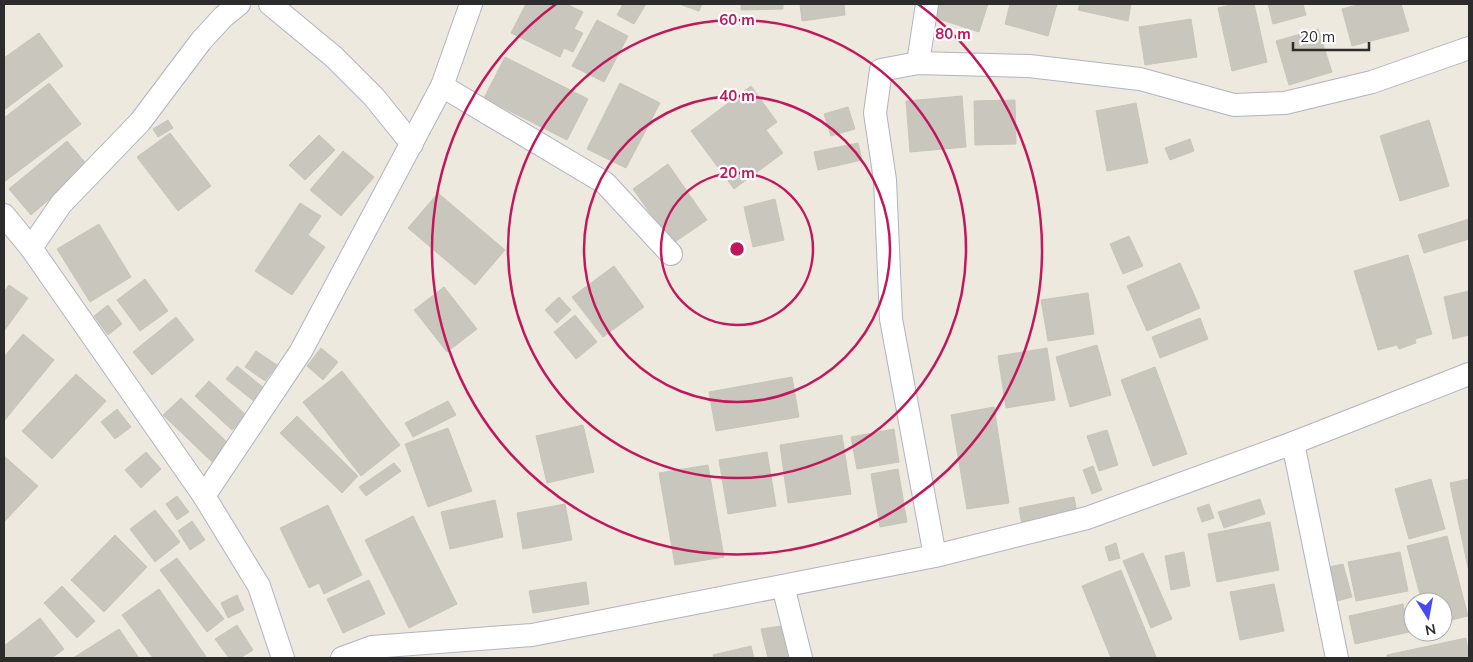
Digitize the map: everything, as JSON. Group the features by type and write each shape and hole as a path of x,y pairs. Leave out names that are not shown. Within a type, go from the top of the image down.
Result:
{"street":[{"path":"31,248 61,204 140,122 201,41 223,17 239,4"},
{"path":"270,4 334,57 374,97 412,144"},
{"path":"204,496 301,351 442,86 471,4"},
{"path":"918,63 927,4"},
{"path":"935,556 891,319 885,180 875,113 881,70 918,63 1029,66 1140,80 1234,105 1285,103 1372,82 1469,48"},
{"path":"442,86 605,184 671,254"},
{"path":"4,216 31,248 204,496 259,586 284,658"},
{"path":"342,658 372,647 532,635 935,556 1087,518 1293,444 1469,374"},
{"path":"1293,444 1336,658"},
{"path":"783,586 801,658"}],"building":[{"path":"526,4 566,4 583,12 574,29 583,33 573,52 564,48 560,57 511,33"},
{"path":"623,4 646,4 634,24 617,15"},
{"path":"679,4 702,4 699,11"},
{"path":"741,4 783,4 783,9 741,10"},
{"path":"800,4 844,4 845,15 802,21"},
{"path":"937,4 988,4 979,32 933,17"},
{"path":"1010,4 1057,4 1048,36 1005,24"},
{"path":"1080,4 1131,4 1128,21 1078,10"},
{"path":"1235,4 1254,4 1267,62 1232,71 1218,8"},
{"path":"1268,4 1303,4 1306,15 1273,24"},
{"path":"1361,4 1401,4 1409,31 1352,46 1342,9"},
{"path":"1191,19 1197,57 1145,65 1139,27"},
{"path":"597,20 628,36 604,82 572,66"},
{"path":"1318,29 1332,72 1289,85 1276,41"},
{"path":"39,33 63,66 4,110 4,58"},
{"path":"505,57 588,99 567,140 484,98"},
{"path":"49,83 81,124 4,182 4,118"},
{"path":"620,83 660,103 626,168 587,149"},
{"path":"751,86 777,122 766,130 783,153 734,189 691,131"},
{"path":"962,96 966,147 910,152 906,101"},
{"path":"1015,100 1016,144 975,145 974,101"},
{"path":"1136,103 1148,163 1107,171 1096,111"},
{"path":"848,107 855,129 831,136 824,114"},
{"path":"168,120 173,128 158,137 153,129"},
{"path":"1429,120 1449,186 1400,201 1380,136"},
{"path":"170,133 211,186 178,211 137,157"},
{"path":"319,135 335,150 305,180 289,165"},
{"path":"1190,139 1194,151 1170,160 1165,148"},
{"path":"67,141 88,166 31,215 9,189"},
{"path":"858,143 862,160 818,170 814,152"},
{"path":"343,151 374,177 341,216 310,190"},
{"path":"668,164 707,220 672,244 633,189"},
{"path":"438,193 505,250 475,285 408,228"},
{"path":"775,199 784,240 753,247 744,207"},
{"path":"300,203 321,216 308,235 325,247 292,295 255,271"},
{"path":"1469,219 1469,239 1424,253 1418,235"},
{"path":"99,224 131,277 90,302 57,249"},
{"path":"1129,236 1143,266 1123,274 1110,244"},
{"path":"1408,255 1432,334 1415,339 1416,343 1399,349 1397,345 1378,350 1354,271"},
{"path":"1180,263 1200,308 1147,331 1127,286"},
{"path":"614,266 644,307 603,337 572,297"},
{"path":"145,279 168,311 140,331 117,300"},
{"path":"9,285 28,298 4,331 4,292"},
{"path":"444,287 477,329 447,352 414,310"},
{"path":"1469,291 1469,335 1453,339 1444,297"},
{"path":"1088,293 1094,334 1048,341 1041,300"},
{"path":"559,297 571,310 557,323 545,310"},
{"path":"108,305 122,324 108,335 94,316"},
{"path":"575,315 597,342 576,359 554,332"},
{"path":"176,317 194,340 152,375 133,352"},
{"path":"1200,318 1208,339 1160,358 1152,337"},
{"path":"23,334 54,360 4,421 4,357"},
{"path":"1097,345 1111,395 1070,407 1056,357"},
{"path":"321,348 338,362 323,380 307,366"},
{"path":"1047,348 1055,400 1006,408 998,356"},
{"path":"256,351 277,365 265,381 245,367"},
{"path":"237,366 265,389 255,402 226,379"},
{"path":"1155,367 1187,454 1153,466 1121,380"},
{"path":"342,371 400,445 361,476 303,402"},
{"path":"76,374 106,401 52,459 22,431"},
{"path":"792,377 799,417 716,431 709,392"},
{"path":"209,381 246,415 232,430 195,396"},
{"path":"181,398 230,445 213,463 163,415"},
{"path":"448,401 456,415 413,437 405,423"},
{"path":"994,407 1009,503 967,509 951,415"},
{"path":"117,409 131,427 115,439 101,422"},
{"path":"297,416 358,476 342,493 280,433"},
{"path":"583,425 594,472 547,483 536,436"},
{"path":"448,428 472,491 428,507 405,444"},
{"path":"894,429 899,462 857,469 851,437"},
{"path":"1107,430 1118,465 1099,471 1087,436"},
{"path":"842,435 851,494 788,503 780,445"},
{"path":"146,452 161,469 141,488 125,470"},
{"path":"767,452 776,506 728,514 719,460"},
{"path":"4,456 38,486 4,522"},
{"path":"394,463 401,471 366,496 359,487"},
{"path":"708,465 724,557 675,565 659,473"},
{"path":"1093,466 1102,490 1092,494 1083,470"},
{"path":"898,469 907,522 880,527 871,474"},
{"path":"1431,479 1445,529 1409,539 1395,489"},
{"path":"1469,479 1469,572 1450,483"},
{"path":"177,496 189,512 177,520 166,504"},
{"path":"1074,497 1077,514 1022,525 1019,508"},
{"path":"1260,499 1265,514 1224,528 1218,512"},
{"path":"495,500 503,537 450,549 441,512"},
{"path":"565,504 572,540 523,549 517,513"},
{"path":"1209,504 1214,518 1202,522 1197,508"},
{"path":"328,505 362,575 324,594 319,583 309,588 280,528"},
{"path":"155,510 180,542 155,562 130,529"},
{"path":"413,516 457,604 409,628 365,540"},
{"path":"192,521 205,540 190,550 178,531"},
{"path":"1270,522 1279,570 1217,582 1208,534"},
{"path":"115,535 147,567 104,612 71,580"},
{"path":"1447,536 1468,616 1453,620 1453,592 1419,592 1407,546"},
{"path":"1116,543 1120,558 1109,561 1105,547"},
{"path":"1184,552 1190,586 1171,590 1165,556"},
{"path":"1400,552 1408,591 1356,601 1348,562"},
{"path":"1143,553 1172,619 1151,628 1123,561"},
{"path":"177,558 224,619 207,632 160,570"},
{"path":"1343,564 1352,597 1337,601 1329,567"},
{"path":"1121,570 1156,657 1111,658 1082,586"},
{"path":"369,580 385,614 343,633 327,599"},
{"path":"586,582 589,604 533,613 529,591"},
{"path":"1274,584 1284,631 1240,640 1230,592"},
{"path":"62,586 95,621 77,638 44,603"},
{"path":"159,589 207,658 153,658 122,615"},
{"path":"237,595 244,610 228,618 221,603"},
{"path":"1403,604 1403,633 1355,644 1349,616"},
{"path":"40,618 64,649 52,658 4,658 4,646"},
{"path":"237,625 253,650 240,658 229,658 215,639"},
{"path":"781,626 788,658 768,658 761,629"},
{"path":"119,629 139,658 73,658"},
{"path":"1466,638 1469,658 1387,658 1387,655"},
{"path":"751,646 754,658 714,658 713,655"}]}
